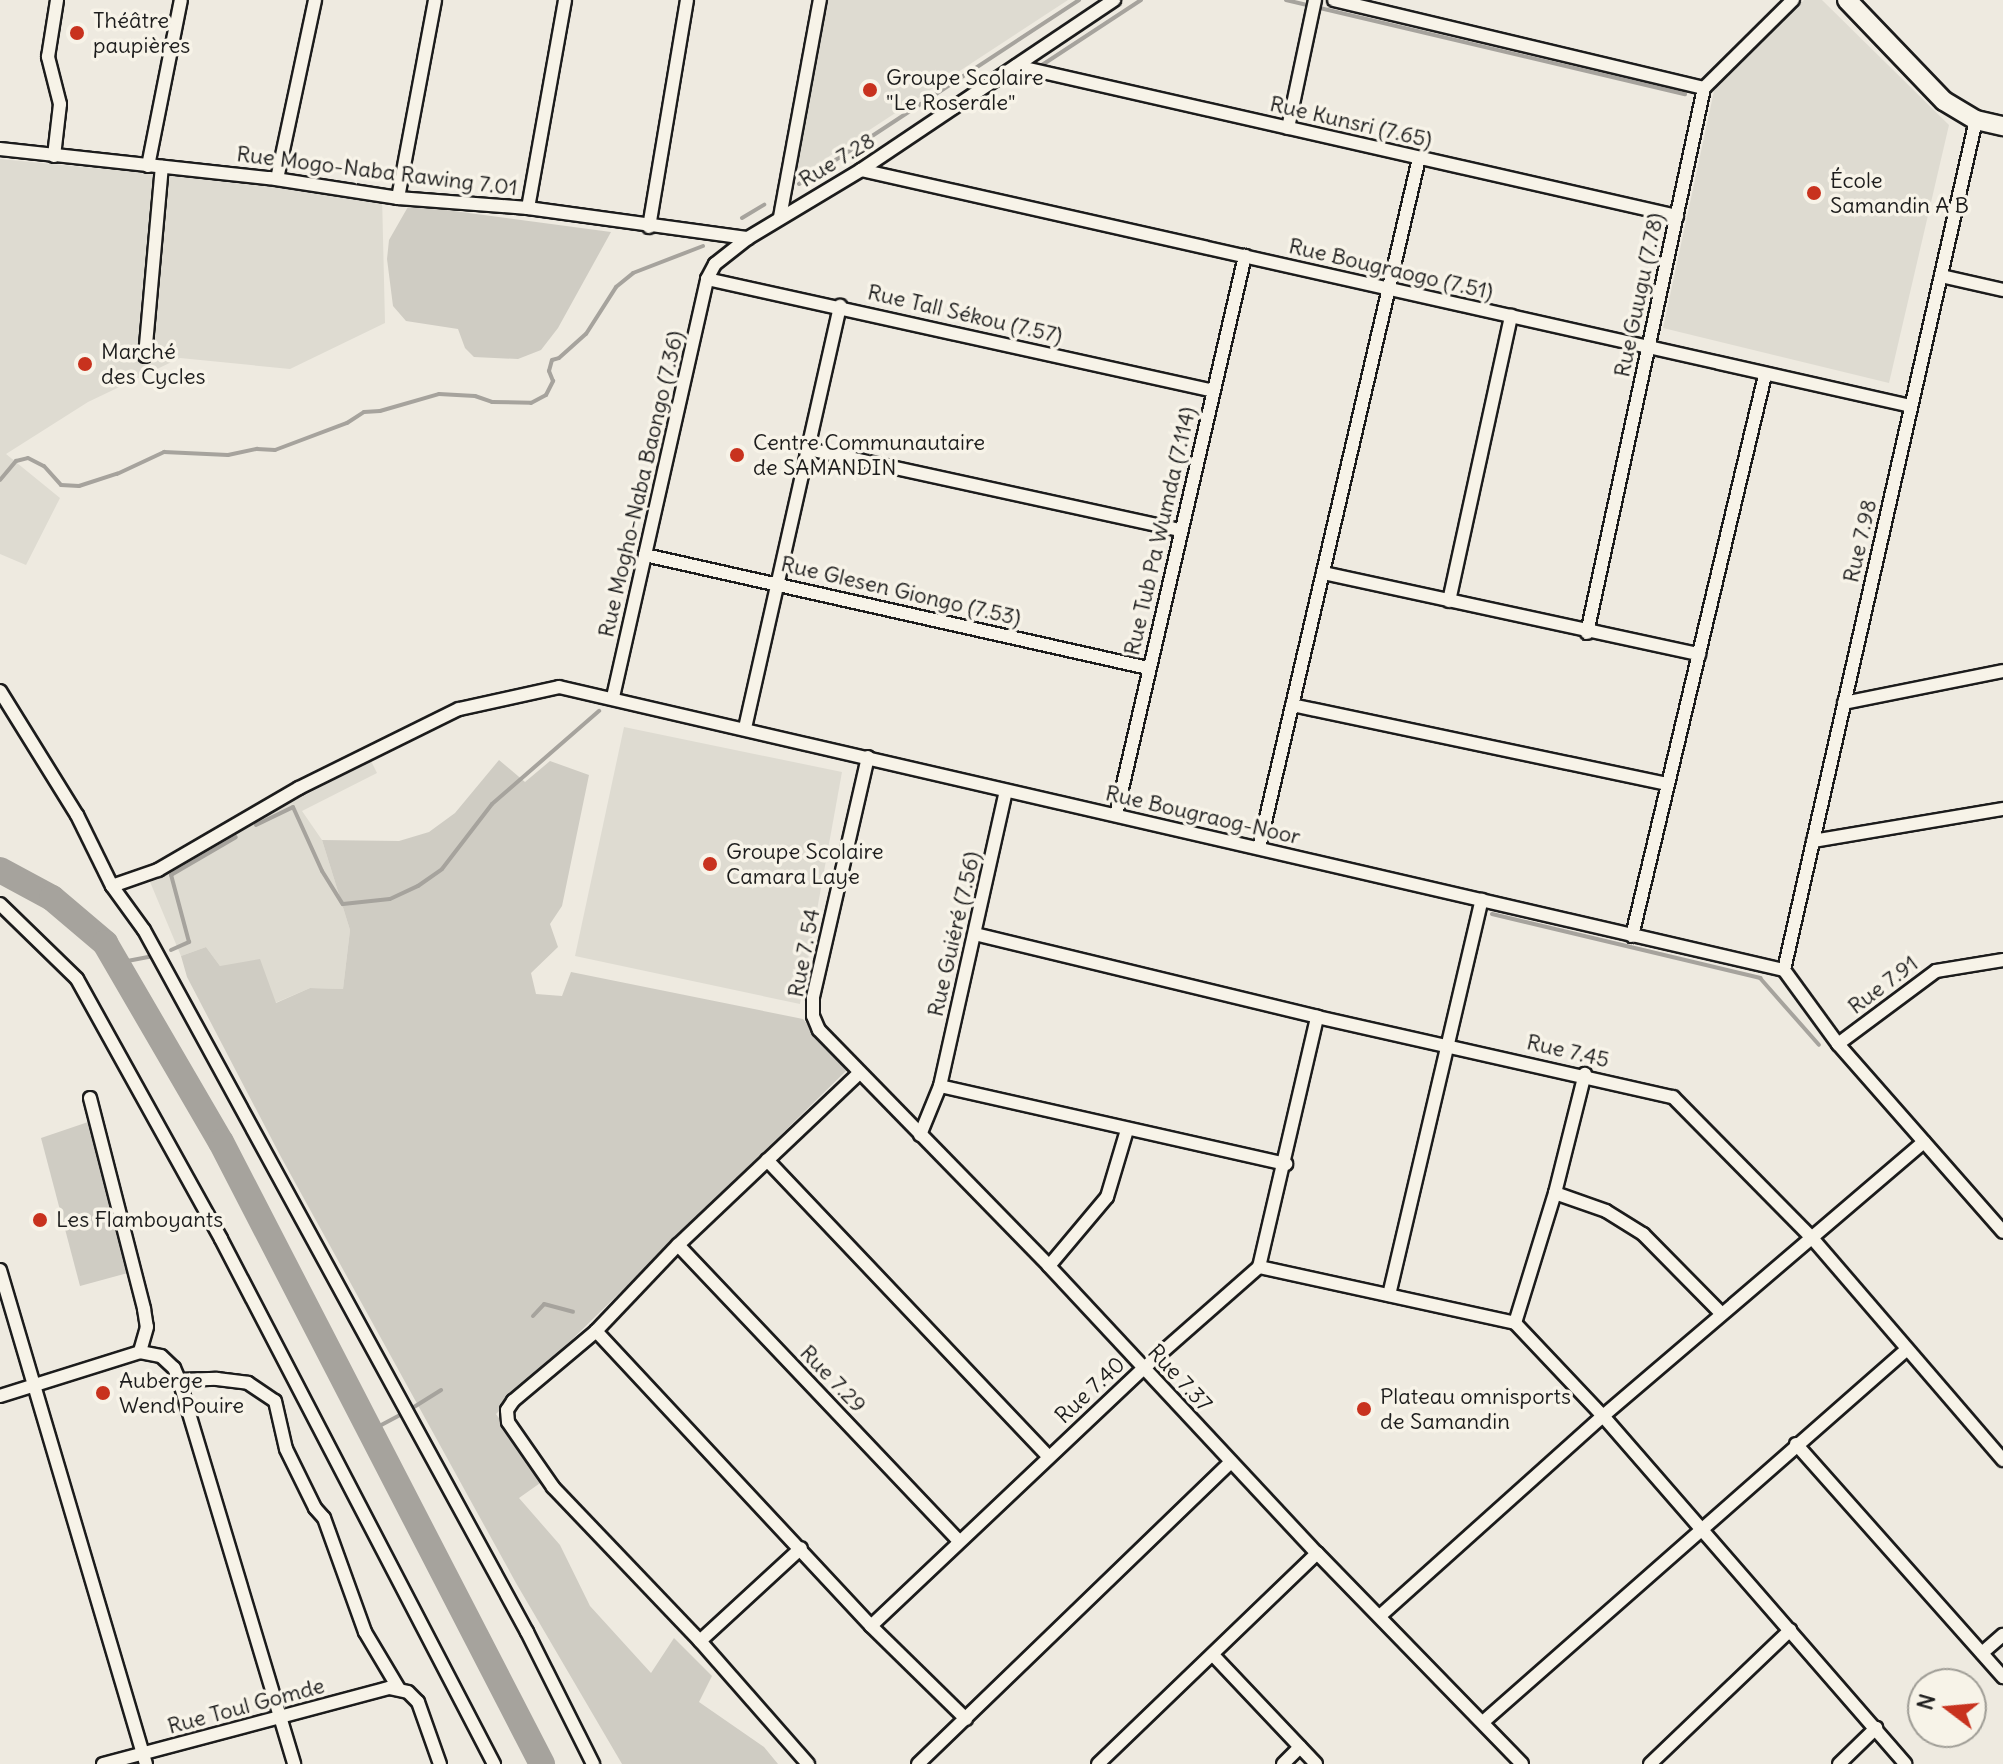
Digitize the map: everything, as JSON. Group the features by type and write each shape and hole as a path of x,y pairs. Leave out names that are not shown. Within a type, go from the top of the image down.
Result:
{"street":[{"path":"54,156 60,104 48,57 57,0"},
{"path":"148,166 181,0"},
{"path":"277,179 315,0"},
{"path":"398,198 435,0"},
{"path":"528,208 565,0"},
{"path":"649,227 687,0"},
{"path":"780,217 820,0"},
{"name":"Rue 7.28","path":"707,279 715,264 748,238 861,170 1114,0"},
{"path":"1288,128 1315,0"},
{"path":"1334,0 1704,88 1793,0"},
{"path":"1847,0 1944,101 1976,120 2003,126"},
{"name":"Rue Kunsri (7.65)","path":"1016,66 1677,216"},
{"name":"Rue Guugu (7.78)","path":"1587,633 1704,88"},
{"name":"Rue 7.98","path":"1784,970 1976,120"},
{"name":"Rue Mogo-Naba Rawing 7.01","path":"0,149 277,179 398,198 528,208 649,227 748,238"},
{"path":"1259,848 1419,158"},
{"path":"145,356 162,167"},
{"name":"Rue Bougraogo (7.51)","path":"861,170 1911,406"},
{"name":"Rue Tub Pa Wumda (7.114)","path":"1116,815 1245,256"},
{"path":"1941,276 2003,290"},
{"name":"Rue Tall Sékou (7.57)","path":"707,279 1214,391"},
{"name":"Rue Mogho-Naba Baongo (7.36)","path":"613,697 707,279"},
{"path":"745,728 840,306"},
{"path":"1449,601 1511,316"},
{"path":"1632,936 1765,375"},
{"path":"808,449 1181,530"},
{"name":"Rue Glesen Giongo (7.53)","path":"645,555 1148,668"},
{"path":"1323,573 1587,633 1699,654"},
{"path":"1844,703 2003,671"},
{"name":"Rue Bougraog-Noor","path":"112,886 158,870 299,788 459,709 559,687 613,697 1784,970"},
{"path":"0,691 77,815 112,886 144,930 427,1447 593,1764"},
{"path":"1292,705 1668,784"},
{"name":"Rue 7. 54","path":"813,1016 813,998 868,757"},
{"name":"Rue Guiéré (7.56)","path":"920,1135 940,1086 1006,791"},
{"path":"1813,841 2003,809"},
{"path":"1389,1295 1482,900"},
{"path":"0,904 77,979 221,1239 494,1764"},
{"name":"Rue 7.45","path":"975,934 1317,1017 1666,1093 1683,1104 1812,1238 2003,1460"},
{"name":"Rue 7.91","path":"1838,1044 1936,971 2003,960"},
{"path":"1784,970 1838,1044 2003,1232"},
{"name":"Rue 7.37","path":"813,1016 819,1030 859,1073 1049,1266 1317,1553 1381,1615 1522,1764"},
{"path":"1317,1017 1286,1164 1259,1267 1515,1323 1603,1416 1906,1764"},
{"path":"808,1764 700,1641 553,1487 508,1422 507,1410 513,1401 596,1331 678,1245 859,1073"},
{"path":"1515,1323 1555,1193 1585,1074"},
{"path":"940,1086 1286,1164"},
{"path":"90,1098 144,1309 147,1327 140,1352"},
{"path":"1049,1266 1107,1197 1127,1130"},
{"path":"1381,1615 1603,1416 1924,1142"},
{"path":"767,1160 1048,1456"},
{"path":"1555,1193 1606,1211 1643,1234 1722,1314"},
{"name":"Rue 7.29","path":"678,1245 959,1541"},
{"name":"Rue 7.40","path":"871,1626 1048,1456 1259,1267"},
{"path":"0,1270 145,1759"},
{"path":"596,1331 871,1626 966,1719"},
{"path":"1483,1722 1700,1527 1906,1350"},
{"path":"0,1396 140,1352 161,1356 174,1368 294,1764"},
{"path":"179,1380 217,1379 248,1383 275,1401 286,1449 315,1508 324,1518 365,1632 399,1689 418,1702 440,1764"},
{"path":"1796,1444 2003,1677"},
{"path":"918,1764 1231,1462"},
{"path":"700,1641 801,1548"},
{"path":"1098,1764 1317,1553"},
{"path":"1650,1764 1790,1630"},
{"path":"1982,1653 2003,1635"},
{"path":"1213,1655 1316,1764"},
{"name":"Rue Toul Gomde","path":"103,1764 145,1759 281,1717 389,1688 399,1689"},
{"path":"1839,1764 1876,1728"},
{"path":"1283,1764 1300,1747"}],"shaded area":[{"name":"Groupe Scolaire \"Le Roserale\"","path":"828,0 1068,0 793,180"},
{"path":"1804,0 1822,0 1949,125 1889,383 1663,328 1714,91"},
{"name":"Marché des Cycles","path":"0,159 382,195 385,323 290,369 180,358 88,402 6,454 60,498 26,565 0,554"},
{"path":"409,205 611,232 558,328 541,350 518,359 474,357 465,348 458,329 406,321 393,306 387,259 389,240"},
{"name":"Groupe Scolaire Camara Laye","path":"624,727 842,772 800,1004 575,956"},
{"path":"499,760 525,782 550,761 589,775 562,906 550,924 558,947 531,973 536,994 562,996 571,972 803,1019 847,1070 496,1414 543,1481 519,1498 560,1545 590,1606 651,1673 674,1638 712,1676 699,1702 764,1747 778,1764 622,1764 516,1583 281,1157 187,977 181,956 206,947 220,966 260,959 276,1003 310,988 343,989 350,930 322,840 399,841 429,832 455,813"},
{"path":"371,761 377,773 302,811 322,840 350,930 343,989 310,988 275,1003 220,966 206,947 181,956 148,877"},
{"path":"94,1120 135,1271 80,1286 41,1138"}],"waterway":[{"path":"799,184 1079,0"},
{"path":"1039,67 1141,0"},
{"path":"1286,0 1685,94"},
{"path":"742,218 764,205"},
{"path":"0,480 16,461 28,458 44,466 61,485 79,486 117,474 164,452 228,455 257,449 275,450 347,423 364,412 380,411 439,394 475,396 492,402 531,403 546,395 553,381 549,371 552,360 559,358 586,334 616,287 633,273 703,246"},
{"path":"256,825 293,807 322,871 343,904 390,899 418,886 442,869 492,804 599,711"},
{"path":"171,950 189,942 171,875 236,837"},
{"path":"0,870 52,898 105,943 221,1142 542,1764"},
{"path":"1492,914 1760,978 1819,1045"},
{"path":"117,963 149,957"},
{"path":"533,1316 544,1304 573,1312"},
{"path":"414,1407 441,1390"},
{"path":"370,1431 400,1415"}],"place":[{"name":"Théâtre paupières","path":"77,33"},
{"name":"Groupe Scolaire \"Le Roserale\"","path":"870,90"},
{"name":"École Samandin A B","path":"1814,193"},
{"name":"Marché des Cycles","path":"85,364"},
{"name":"Centre Communautaire de SAMANDIN","path":"737,455"},
{"name":"Groupe Scolaire Camara Laye","path":"710,864"},
{"name":"Les Flamboyants","path":"40,1220"},
{"name":"Auberge Wend Pouire","path":"103,1393"},
{"name":"Plateau omnisports de Samandin","path":"1364,1409"}]}
